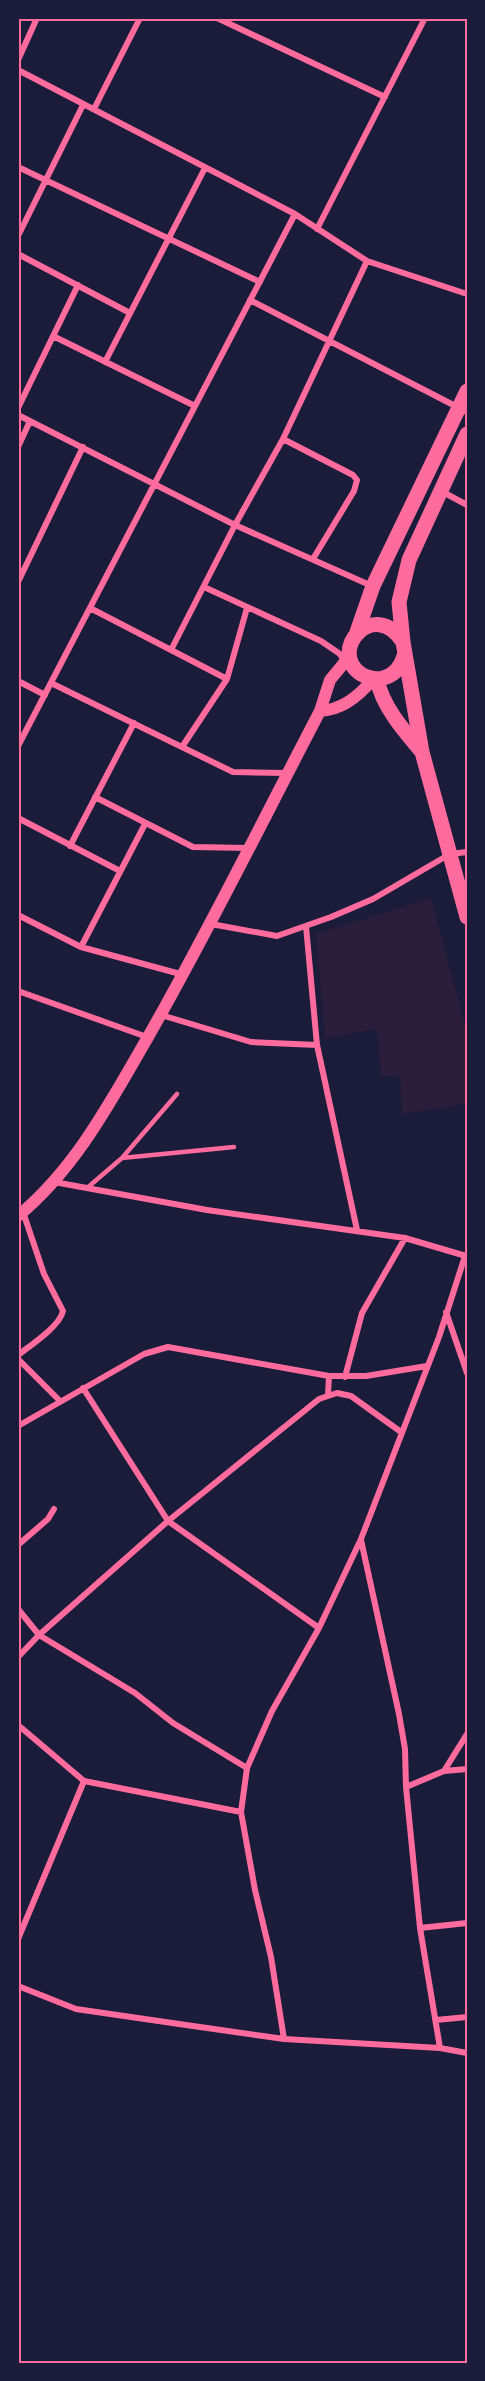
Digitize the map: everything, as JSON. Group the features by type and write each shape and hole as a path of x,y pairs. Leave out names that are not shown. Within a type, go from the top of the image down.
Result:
{"main road":[{"path":"20,1214 54,1182 102,1118 184,975 320,711 330,680 347,659 372,586 463,410 467,391"},
{"path":"467,434 413,550 399,602 403,649 422,752 467,917"},
{"path":"320,711 340,707 375,679 392,675 402,663 403,649 397,633 388,626 377,624 366,626 357,633"},
{"path":"347,659 357,671 375,679 387,704 422,752"}],"street":[{"path":"18,60 37,18"},
{"path":"94,110 140,18"},
{"path":"217,18 385,97"},
{"path":"236,27 241,18"},
{"path":"317,229 426,18"},
{"path":"18,70 295,214 367,261 467,294"},
{"path":"18,236 83,105"},
{"path":"18,168 169,237 260,282"},
{"path":"105,362 205,168"},
{"path":"18,746 295,214"},
{"path":"18,254 130,313"},
{"path":"171,650 235,525 284,439 367,261"},
{"path":"18,408 78,285"},
{"path":"250,300 463,410"},
{"path":"53,336 195,406"},
{"path":"18,415 235,525 372,586"},
{"path":"18,447 30,421"},
{"path":"284,439 353,475 357,480 354,491 313,559"},
{"path":"18,582 83,447"},
{"path":"440,491 467,505"},
{"path":"204,587 321,641 347,659"},
{"path":"90,608 227,679"},
{"path":"182,747 227,679 247,608"},
{"path":"18,681 45,695"},
{"path":"51,683 233,772 288,773"},
{"path":"70,846 134,723"},
{"path":"95,798 193,847 250,848"},
{"path":"18,818 120,871"},
{"path":"81,947 145,824"},
{"path":"211,924 277,936 373,899 450,854 467,852"},
{"path":"18,915 81,947 184,975"},
{"path":"306,926 317,1045 357,1230"},
{"path":"18,991 148,1037"},
{"path":"161,1015 251,1042 317,1045"},
{"path":"54,1182 207,1210 405,1238 466,1256 445,1312 439,1337 400,1432 361,1539 319,1628 272,1711 247,1768 241,1812 255,1890 271,1957 284,2039"},
{"path":"20,1214 44,1274 63,1311 61,1318 18,1357 60,1401"},
{"path":"345,1377 362,1313 405,1238"},
{"path":"445,1312 467,1373"},
{"path":"18,1426 153,1350 168,1347 329,1376 387,1374 427,1366"},
{"path":"328,1395 329,1376"},
{"path":"83,1388 168,1521 319,1628"},
{"path":"18,1657 39,1635 168,1521 309,1405 337,1393 351,1396 400,1432"},
{"path":"18,1545 48,1519 54,1509"},
{"path":"361,1539 405,1749 406,1787 420,1928 440,2048"},
{"path":"18,1609 39,1635 135,1693 173,1723 247,1768"},
{"path":"18,1725 84,1781 241,1812"},
{"path":"444,1771 467,1735"},
{"path":"406,1787 444,1771 467,1769"},
{"path":"18,1939 84,1781"},
{"path":"420,1928 467,1923"},
{"path":"18,1986 76,2009 284,2039 440,2048 467,2053"},
{"path":"436,2020 467,2017"}],"lane":[{"path":"87,1188 122,1158 177,1094"},
{"path":"122,1158 234,1147"}],"shaded area":[{"path":"431,898 467,1032 467,1104 402,1114 400,1075 381,1076 377,1029 325,1038 316,934"}]}
